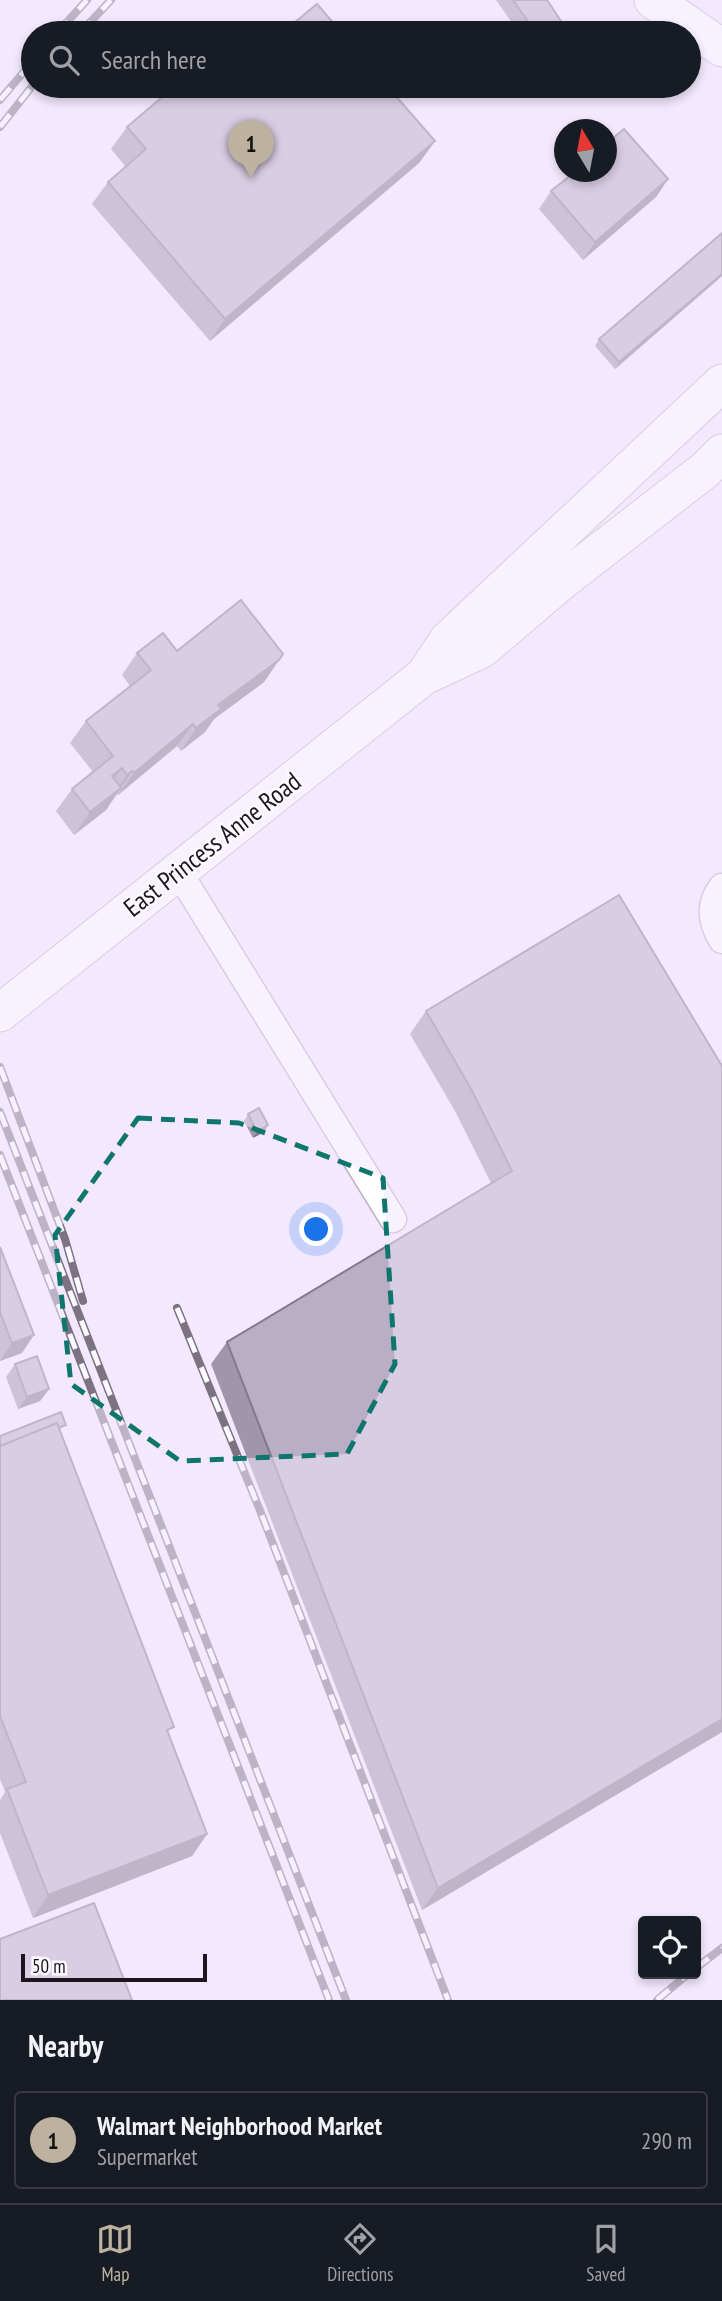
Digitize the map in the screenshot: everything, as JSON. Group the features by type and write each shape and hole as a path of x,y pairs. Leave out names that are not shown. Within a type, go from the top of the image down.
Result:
{"main road":[{"path":"653,0 683,21"},
{"path":"701,33 722,48"},
{"name":"East Princess Anne Road","path":"424,676 448,640 722,383"},
{"name":"East Princess Anne Road","path":"0,1013 424,676 482,649 563,580 705,470 722,453"}],"street":[{"path":"178,871 393,1219"},
{"path":"722,887 714,899 712,913 715,928 722,940"}],"highlighted area":[{"path":"138,1118 239,1123 383,1178 395,1364 347,1454 180,1461 71,1384 55,1235"}],"building":[{"path":"513,0 547,0 561,21 528,21"},
{"path":"317,4 332,21 296,21"},
{"path":"161,98 397,98 435,141 225,319 108,182 146,149 127,127"},
{"path":"624,129 668,179 595,242 551,191 562,182 617,182 617,135"},
{"path":"722,233 722,274 619,362 599,339"},
{"path":"241,600 283,654 279,660 218,705 221,709 196,728 193,724 134,773 132,771 127,775 122,768 112,776 121,788 90,812 72,789 113,756 86,721 151,670 137,653 163,633 177,651"},
{"path":"619,895 722,1066 722,1719 438,1888 227,1342 512,1171 471,1089 426,1011"},
{"path":"259,1108 268,1125 257,1132 248,1114"},
{"path":"0,1247 34,1335 12,1343 0,1312"},
{"path":"37,1356 49,1389 27,1397 15,1364"},
{"path":"61,1412 66,1425 59,1428 57,1423 0,1446 0,1436"},
{"path":"57,1423 174,1727 167,1730 207,1834 48,1895 7,1789 26,1782 0,1716 0,1446"},
{"path":"94,1903 132,2000 0,2000 0,1939"}],"railway":[{"path":"68,21 87,0"},
{"path":"91,21 111,0"},
{"path":"0,100 21,75"},
{"path":"0,127 23,98"},
{"path":"0,1067 65,1239 83,1301"},
{"path":"0,1112 346,2000"},
{"path":"0,1155 329,2000"},
{"path":"177,1308 261,1513 448,2000"},
{"path":"701,1964 722,1948"},
{"path":"657,2000 682,1979"}],"place":[{"name":"Walmart Neighborhood Market","path":"251,178"}]}
